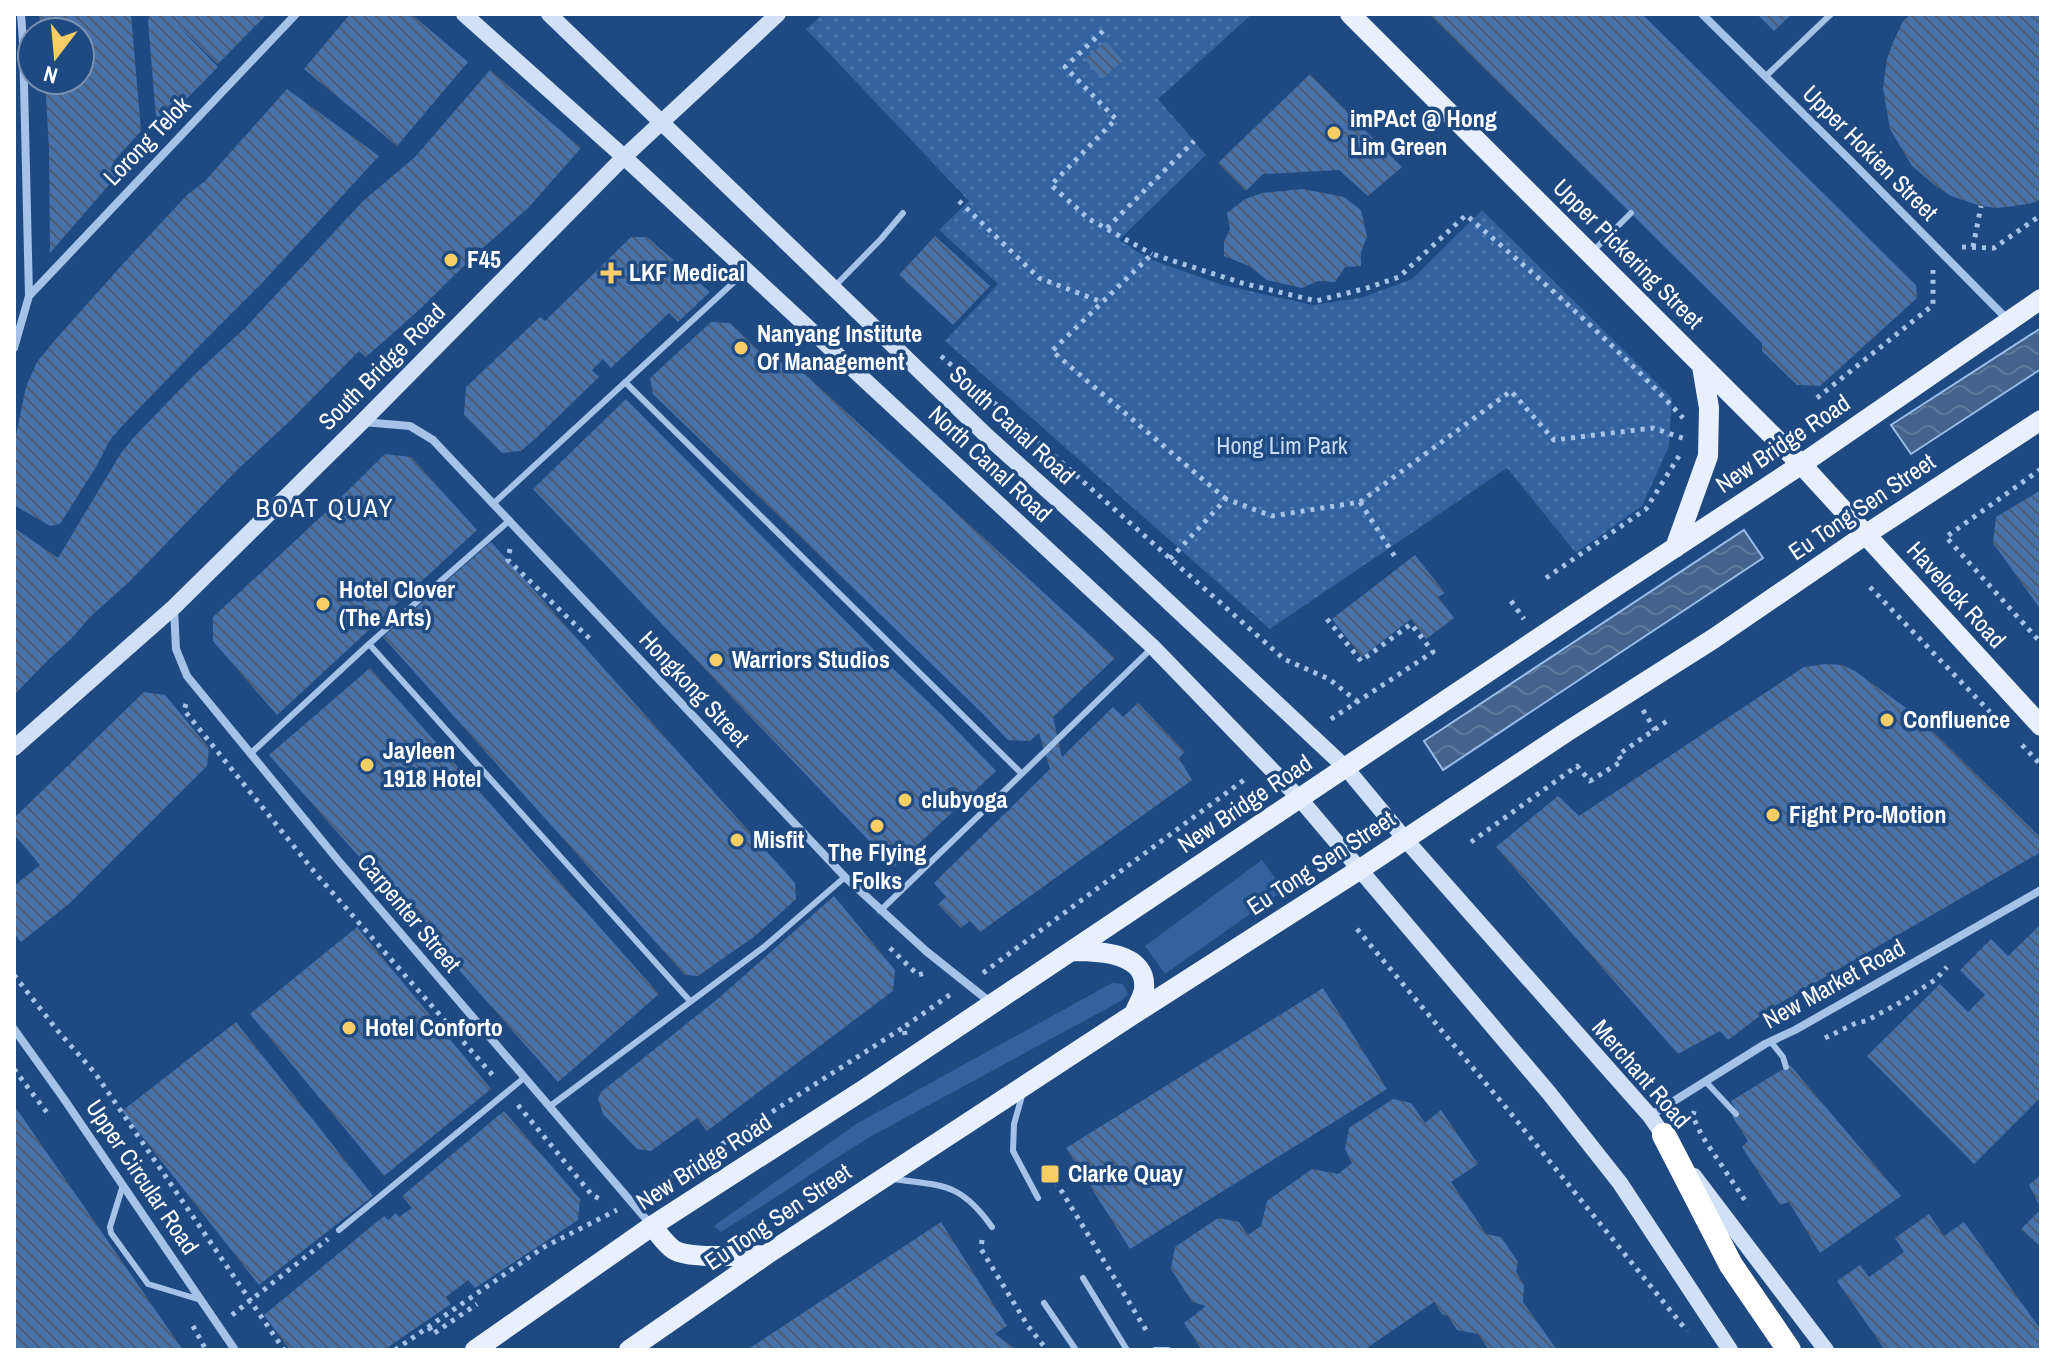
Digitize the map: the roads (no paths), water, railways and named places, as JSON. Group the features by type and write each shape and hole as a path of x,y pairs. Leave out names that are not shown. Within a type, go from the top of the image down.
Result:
{"highway":[{"path":"1657,1126 1731,1265 1789,1350"}],"main road":[{"name":"Upper Pickering Street","path":"1350,14 1801,464 1865,535"},
{"name":"New Bridge Road","path":"475,1350 652,1226 1073,951 1801,464 2041,299"},
{"path":"1675,548 1708,456 1709,408 1702,366"},
{"name":"Eu Tong Sen Street","path":"629,1350 766,1255 1713,639 2041,420"},
{"name":"Havelock Road","path":"1865,535 2041,726"},
{"path":"1073,951 1103,951 1125,957 1138,969 1144,990 1134,1014"},
{"path":"652,1226 670,1248 681,1253 766,1255"}],"street":[{"path":"14,348 29,296 21,14"},
{"name":"Lorong Telok","path":"29,296 296,14"},
{"name":"North Canal Road","path":"464,14 624,157 1153,647 1300,799 1359,870"},
{"name":"South Canal Road","path":"549,14 988,437 1346,768 1405,839"},
{"name":"South Bridge Road","path":"14,747 174,607 624,157 778,14"},
{"name":"Upper Hokien Street","path":"1702,14 2008,320"},
{"name":"Hongkong Street","path":"362,422 410,426 433,440 845,877 880,911 992,1004"},
{"name":"Carpenter Street","path":"174,607 176,649 187,676 652,1226"},
{"name":"Merchant Road","path":"1405,839 1657,1126 1826,1350"},
{"path":"1359,870 1549,1093 1620,1183 1730,1350"},
{"name":"New Market Road","path":"1657,1126 1771,1042 2041,890"},
{"name":"Upper Circular Road","path":"14,1029 235,1350"}],"lane":[{"path":"1766,76 1831,14"},
{"path":"833,288 903,213"},
{"path":"1591,254 1631,213"},
{"path":"494,503 746,271"},
{"path":"625,382 1022,774"},
{"path":"250,754 510,520"},
{"path":"369,644 690,1001"},
{"path":"880,911 1153,647"},
{"path":"549,1107 764,947 845,877"},
{"path":"1771,1042 1783,1057 1786,1067"},
{"path":"339,1230 524,1078"},
{"path":"1025,1085 1014,1124 1013,1151 1038,1198"},
{"path":"1709,1086 1736,1114"},
{"path":"885,1178 944,1186 960,1192 981,1211 992,1227"},
{"path":"123,1185 110,1227 111,1233 148,1284 202,1301"},
{"path":"1083,1278 1127,1350"},
{"path":"1044,1303 1076,1350"},
{"path":"1156,1350 1168,1350"}],"water":[{"path":"2041,328 2041,369 1911,454 1891,425"},
{"path":"1744,530 1763,558 1443,770 1424,741"}],"place":[{"name":"imPAct @ Hong Lim Green","path":"1334,133"},
{"name":"F45","path":"451,260"},
{"name":"LKF Medical","path":"611,273"},
{"name":"Nanyang Institute Of Management","path":"741,348"},
{"name":"Hotel Clover (The Arts)","path":"323,604"},
{"name":"Warriors Studios","path":"716,660"},
{"name":"Confluence","path":"1887,720"},
{"name":"Jayleen 1918 Hotel","path":"367,765"},
{"name":"clubyoga","path":"905,800"},
{"name":"Fight Pro-Motion","path":"1773,815"},
{"name":"The Flying Folks","path":"877,826"},
{"name":"Misfit","path":"737,840"},
{"name":"Hotel Conforto","path":"349,1028"},
{"name":"Clarke Quay","path":"1050,1174"}],"district":[{"name":"BOAT QUAY","path":"325,508"}],"park label":[{"name":"Hong Lim Park","path":"1282,446"}]}
